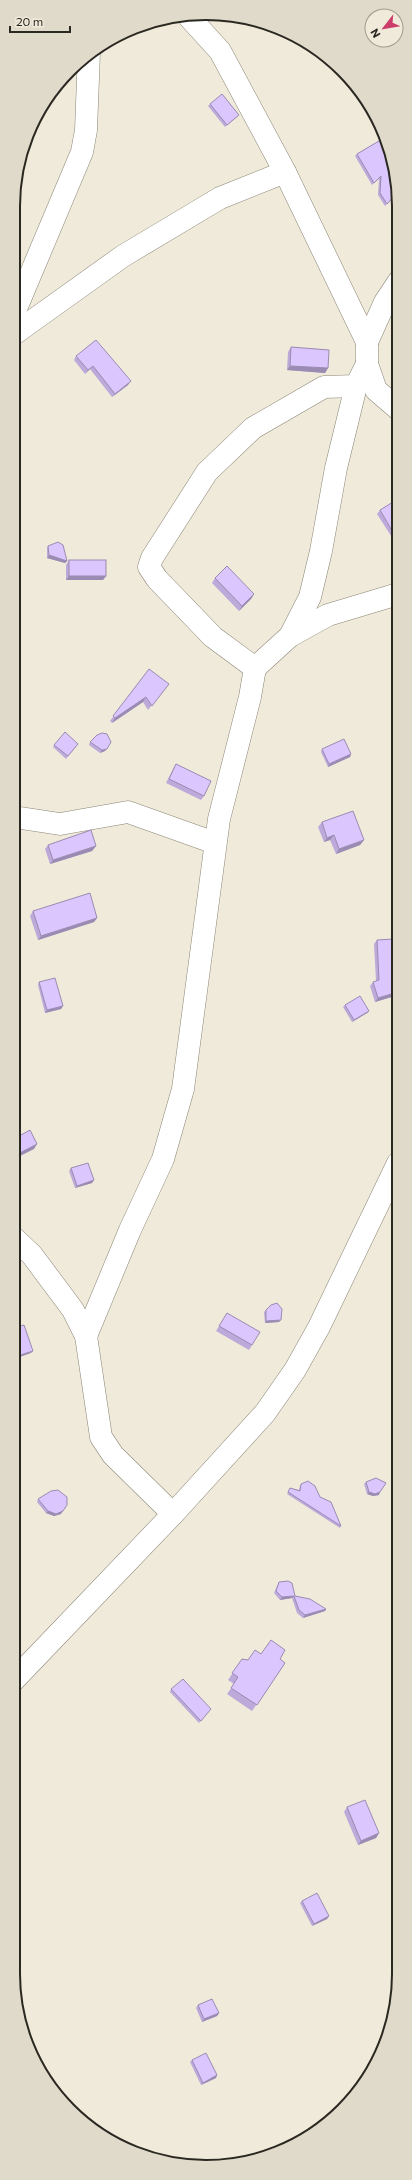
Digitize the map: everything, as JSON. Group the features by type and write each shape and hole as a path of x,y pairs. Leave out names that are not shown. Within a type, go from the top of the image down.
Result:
{"street":[{"path":"192,20 220,51 285,172 367,342"},
{"path":"20,297 82,152 86,130 89,61"},
{"path":"20,330 123,256 220,198 285,172"},
{"path":"392,291 385,302 367,342 367,364 376,390 392,404"},
{"path":"290,636 310,597 321,550 336,468 356,386 367,364"},
{"path":"254,668 213,637 157,579 149,567 152,558 207,472 253,428 324,387 356,386"},
{"path":"86,1336 130,1230 163,1159 183,1089 215,843 219,820 250,697 254,668 290,636 328,615 392,596"},
{"path":"20,818 60,824 128,812 215,843"},
{"path":"20,1674 173,1514 265,1413 294,1370 319,1327 392,1175"},
{"path":"20,1244 32,1255 72,1310 86,1336 101,1437 112,1455 173,1514"}],"building":[{"path":"222,94 239,115 227,125 210,104"},
{"path":"380,140 386,158 392,194 392,199 387,204 380,193 381,176 374,183 357,154"},
{"path":"96,340 131,381 115,394 93,366 88,370 76,356"},
{"path":"291,347 329,350 328,368 290,366"},
{"path":"392,503 392,531 380,510"},
{"path":"58,542 63,545 67,561 49,555 48,546"},
{"path":"69,560 106,560 106,576 69,576"},
{"path":"227,566 254,594 242,606 215,578"},
{"path":"149,669 169,684 152,706 146,697 115,718 113,716"},
{"path":"65,732 78,744 68,756 54,745"},
{"path":"102,733 107,734 111,742 107,749 102,750 90,742 97,735"},
{"path":"344,739 351,754 329,764 322,749"},
{"path":"176,764 211,781 204,796 169,779"},
{"path":"353,811 364,840 339,849 334,835 327,838 322,822"},
{"path":"91,830 96,846 53,860 48,845"},
{"path":"90,893 97,918 41,936 33,911"},
{"path":"392,939 392,994 378,998 373,982 379,980 377,940"},
{"path":"55,978 63,1006 47,1010 39,982"},
{"path":"360,996 369,1011 354,1020 345,1005"},
{"path":"30,1130 37,1144 20,1153 20,1134 21,1135"},
{"path":"88,1163 94,1180 77,1186 71,1168"},
{"path":"277,1303 282,1309 281,1320 266,1321 266,1310 271,1305"},
{"path":"227,1313 260,1332 252,1345 219,1326"},
{"path":"24,1325 33,1351 20,1355 20,1326"},
{"path":"376,1478 386,1483 380,1492 375,1494 369,1492 366,1482"},
{"path":"308,1481 315,1486 320,1497 331,1502 341,1526 288,1492 290,1488 300,1491 301,1484"},
{"path":"58,1490 67,1497 67,1505 63,1511 56,1514 48,1511 38,1499 51,1491"},
{"path":"288,1581 292,1583 295,1596 310,1599 326,1609 305,1615 299,1610 294,1596 282,1597 276,1591 279,1582"},
{"path":"271,1640 285,1650 280,1659 285,1663 257,1705 231,1688 238,1677 232,1673 242,1659 248,1660 255,1650 261,1654"},
{"path":"183,1679 211,1709 201,1721 171,1689"},
{"path":"365,1800 379,1833 361,1841 347,1807"},
{"path":"317,1893 329,1916 314,1924 302,1901"},
{"path":"212,1999 219,2013 204,2019 198,2005"},
{"path":"206,2053 217,2075 203,2083 192,2060"}]}
